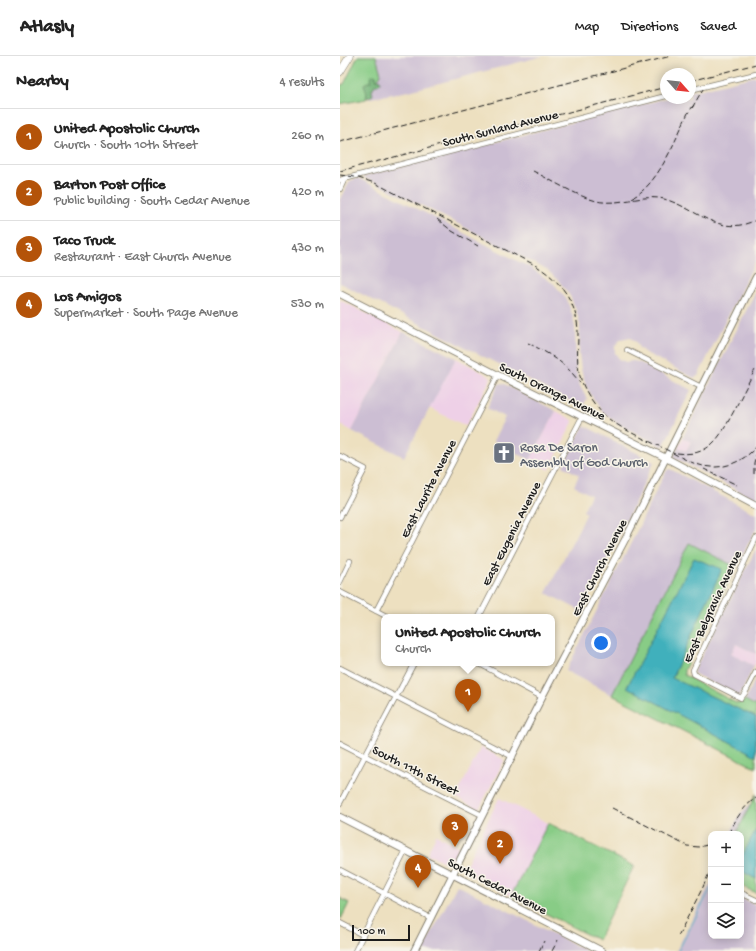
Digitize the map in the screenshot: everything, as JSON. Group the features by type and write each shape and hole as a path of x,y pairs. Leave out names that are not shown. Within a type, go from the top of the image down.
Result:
{"main road":[{"path":"340,69 346,56"},
{"path":"340,72 350,56"},
{"name":"East Church Avenue","path":"414,951 542,697 628,535 756,277"},
{"name":"South Orange Avenue","path":"340,294 498,375 666,458 756,506"},
{"name":"South Cedar Avenue","path":"340,817 602,951"}],"street":[{"path":"696,89 756,74"},
{"name":"South Sunland Avenue","path":"343,179 660,98"},
{"path":"340,189 343,179"},
{"path":"627,350 701,387"},
{"name":"East Laurite Avenue","path":"376,611 498,375"},
{"name":"East Eugenia Avenue","path":"481,614 582,417"},
{"path":"340,456 365,469 340,517"},
{"name":"East Belgravia Avenue","path":"756,538 693,670 694,674 739,697 742,697 745,693 756,672"},
{"path":"340,582 350,561"},
{"path":"340,592 382,614"},
{"path":"340,803 412,666"},
{"path":"484,666 542,697"},
{"path":"340,668 513,757"},
{"name":"South 11th Street","path":"340,743 482,815"},
{"path":"355,951 406,850"},
{"path":"340,870 431,918"},
{"path":"744,894 756,900"},
{"path":"340,923 363,935"}],"shaded area":[{"path":"376,56 543,56 409,91 366,99 381,74"},
{"path":"756,76 756,260 698,376 694,378 644,352 630,337 621,339 615,346 615,353 620,360 626,362 639,362 691,390 663,447 617,423 601,410 593,398 586,386 581,369 579,354 580,325 576,310 570,296 558,280 547,270 363,177 660,100 660,104 696,104 696,91"},
{"path":"358,178 531,268 554,284 567,300 573,317 575,328 576,370 580,386 587,399 582,407 340,283 340,201 350,181"},
{"path":"756,291 756,500 673,457 678,447 686,451 691,442 683,437"},
{"path":"340,300 403,332 352,431 340,424"},
{"path":"403,332 456,358 404,457 352,431"},
{"path":"456,358 491,378 466,426 429,408"},
{"path":"502,383 556,411 530,460 493,441 505,417 487,408 499,384"},
{"path":"556,411 573,420 573,422 549,470 530,460"},
{"path":"585,426 654,462 581,611 546,593 587,513 583,511 591,495 574,486 579,475 563,466 583,427"},
{"path":"683,437 691,441 686,451 678,447"},
{"path":"670,469 756,514 756,529 736,567 689,543 612,695 566,671 659,485 667,470"},
{"path":"756,549 756,654 736,644 731,654 754,666 739,697 693,673"},
{"path":"736,644 756,654 756,662 754,666 731,654"},
{"path":"756,678 756,706 745,700"},
{"path":"481,747 504,761 478,809 456,797"},
{"path":"499,798 548,823 511,896 463,871"},
{"path":"753,801 738,831 732,831 741,813"},
{"path":"436,835 459,847 449,864 427,854"},
{"path":"457,885 587,951 422,951"},
{"path":"708,888 708,939 744,939 744,899 756,905 756,951 676,951"}],"green space":[{"path":"358,56 376,56 381,74 366,99 340,104 340,85 344,84"},
{"path":"371,76 376,76 376,79 379,79 381,82 378,85 375,85 372,90 373,95 368,98 366,97 367,92 364,84 371,82"},
{"path":"689,543 736,567 684,670 684,675 736,703 741,703 745,700 756,706 756,768 612,695"},
{"path":"756,794 756,893 744,887 744,831 738,831"},
{"path":"548,823 634,866 598,940 511,896"},
{"path":"340,898 349,903 341,919 340,918"}],"water":[{"path":"694,558 722,569 672,678 756,717 756,756 627,687"},
{"path":"756,829 756,879 744,873 744,852"}],"waterway":[{"path":"678,951 708,894"}],"railway":[{"path":"340,142 671,56"},
{"path":"696,79 756,64"},
{"path":"340,171 660,89"},
{"path":"692,108 703,89"},
{"path":"632,198 642,191 658,172 672,148 688,113 694,105"},
{"path":"533,171 578,194 596,201 619,202 641,198 656,198 676,203 708,220 719,224 730,226 742,225 756,220"},
{"path":"340,175 355,177 375,183 533,264 551,276 565,292 574,310 578,332 579,372 584,387 598,409 615,423 635,435 698,465 711,467 730,465 747,456 756,447"},
{"path":"437,219 452,231 478,246"},
{"path":"528,343 563,364 580,383"},
{"path":"677,453 689,454 698,452 714,443 725,428 756,368"},
{"path":"754,474 756,455"},
{"path":"704,469 737,485"},
{"path":"730,831 743,810 756,798"},
{"path":"612,808 687,846 699,847 708,845"},
{"path":"678,936 708,876"},
{"path":"552,951 558,940"},
{"path":"539,951 544,941"}],"place":[{"name":"Rosa De Saron Assembly of God Church","path":"504,453"},
{"name":"United Apostolic Church","path":"468,712"},
{"name":"Taco Truck","path":"455,847"},
{"name":"Barton Post Office","path":"500,864"},
{"name":"Los Amigos","path":"418,888"}]}
